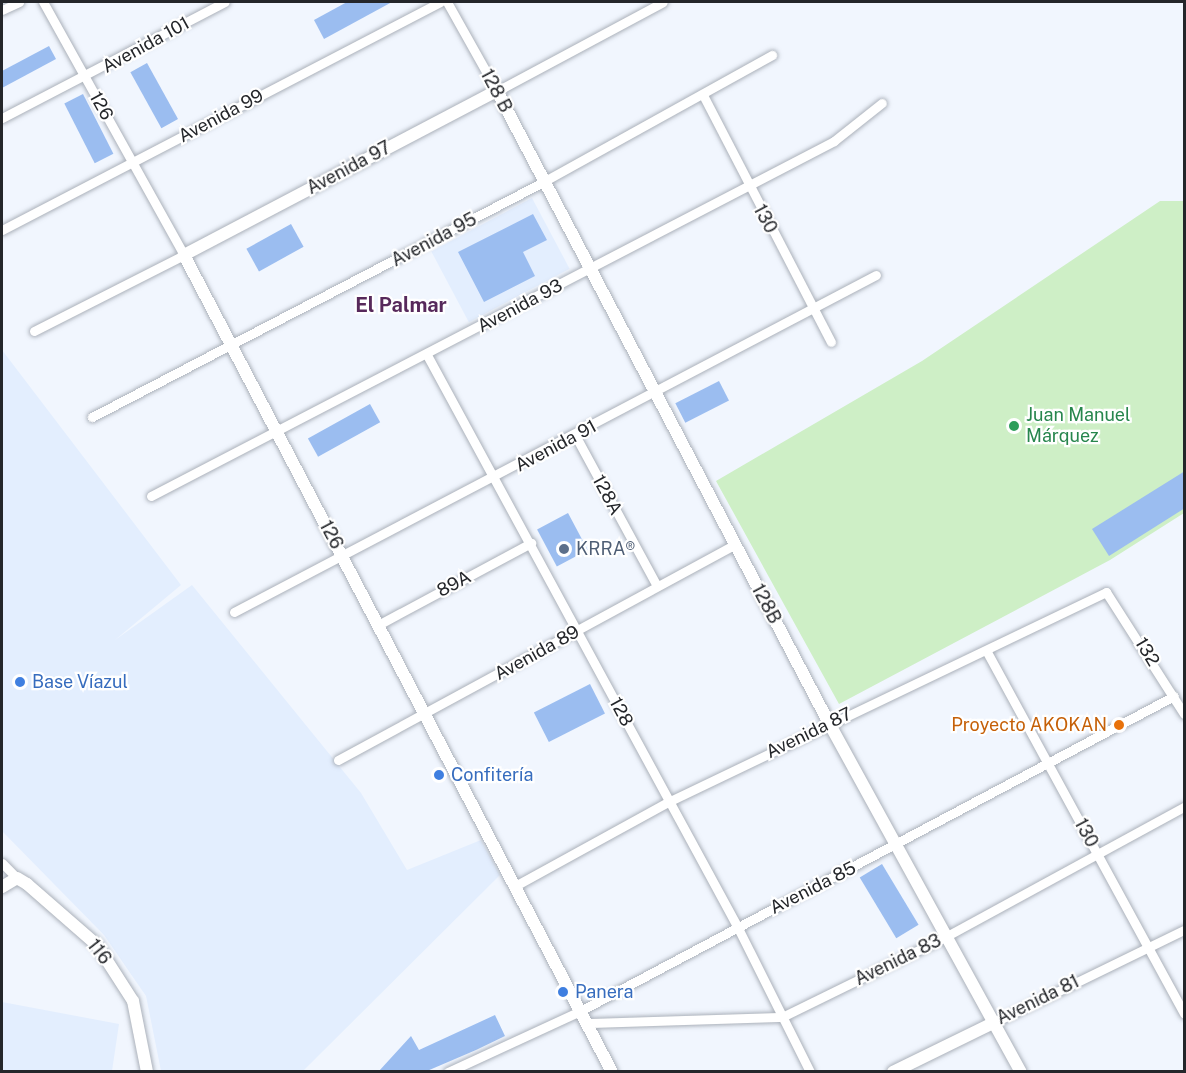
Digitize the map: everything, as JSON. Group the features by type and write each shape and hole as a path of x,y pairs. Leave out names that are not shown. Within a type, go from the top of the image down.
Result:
{"street":[{"path":"2,10 19,2"},
{"name":"126","path":"43,2 184,255 612,1071"},
{"name":"Avenida 101","path":"2,118 86,78 225,2"},
{"name":"Avenida 99","path":"2,230 440,2"},
{"name":"128 B","path":"447,2 497,91 543,182"},
{"name":"Avenida 97","path":"34,331 184,255 663,2"},
{"name":"Avenida 95","path":"92,417 232,347 543,182 772,56"},
{"name":"130","path":"702,95 831,342"},
{"name":"Avenida 93","path":"151,496 278,434 834,141 882,104"},
{"name":"128B","path":"543,182 829,723 995,1022"},
{"name":"Avenida 91","path":"234,612 343,558 876,275"},
{"name":"128","path":"427,356 579,631 668,802 737,926 810,1071"},
{"name":"128A","path":"575,435 657,586"},
{"name":"89A","path":"378,625 531,543"},
{"name":"Avenida 89","path":"338,760 425,715 735,544"},
{"name":"Avenida 87","path":"515,886 668,802 829,723 987,652 1109,592"},
{"name":"132","path":"1109,592 1183,707"},
{"name":"130","path":"987,652 1185,1014"},
{"name":"Avenida 85","path":"448,1071 580,1011 737,926 897,845 1174,696"},
{"name":"Avenida 83","path":"586,1023 782,1017 947,936 1185,807"},
{"name":"116","path":"2,863 97,945 133,1001 147,1071"},
{"path":"2,887 17,878"},
{"name":"Avenida 81","path":"892,1071 1185,930"},
{"path":"995,1022 1020,1071"}],"shaded area":[{"path":"532,198 570,269 469,322 431,252"},
{"path":"2,350 181,585 115,640 192,585 361,793 407,870 481,840 500,875 303,1071 161,1071 146,996 104,935 2,831"},
{"path":"2,1002 119,1024 112,1071 2,1071"}],"green space":[{"name":"Juan Manuel Márquez","path":"1160,201 1184,201 1184,513 1110,560 839,704 716,481 922,361"}],"building":[{"path":"347,2 392,2 324,39 314,20"},
{"path":"49,46 56,59 2,88 2,71"},
{"path":"147,63 178,119 161,128 130,72"},
{"path":"83,94 113,154 95,163 64,104"},
{"path":"533,214 547,240 523,252 535,276 484,302 458,252"},
{"path":"291,224 304,247 259,271 246,249"},
{"path":"719,381 729,401 685,423 675,403"},
{"path":"370,404 380,422 318,457 308,438"},
{"path":"1185,471 1185,508 1109,556 1092,529"},
{"path":"568,513 588,550 557,567 537,529"},
{"path":"590,684 605,713 549,742 534,713"},
{"path":"882,864 919,925 896,938 860,877"},
{"path":"495,1015 505,1036 476,1050 427,1071 379,1071 411,1036 419,1050"}],"place":[{"name":"Juan Manuel Márquez","path":"1014,426"},
{"name":"KRRA®","path":"564,549"},
{"name":"Base Víazul","path":"20,682"},
{"name":"Proyecto AKOKAN","path":"1119,725"},
{"name":"Confitería","path":"439,775"},
{"name":"Panera","path":"563,992"}],"district":[{"name":"El Palmar","path":"401,305"}]}
